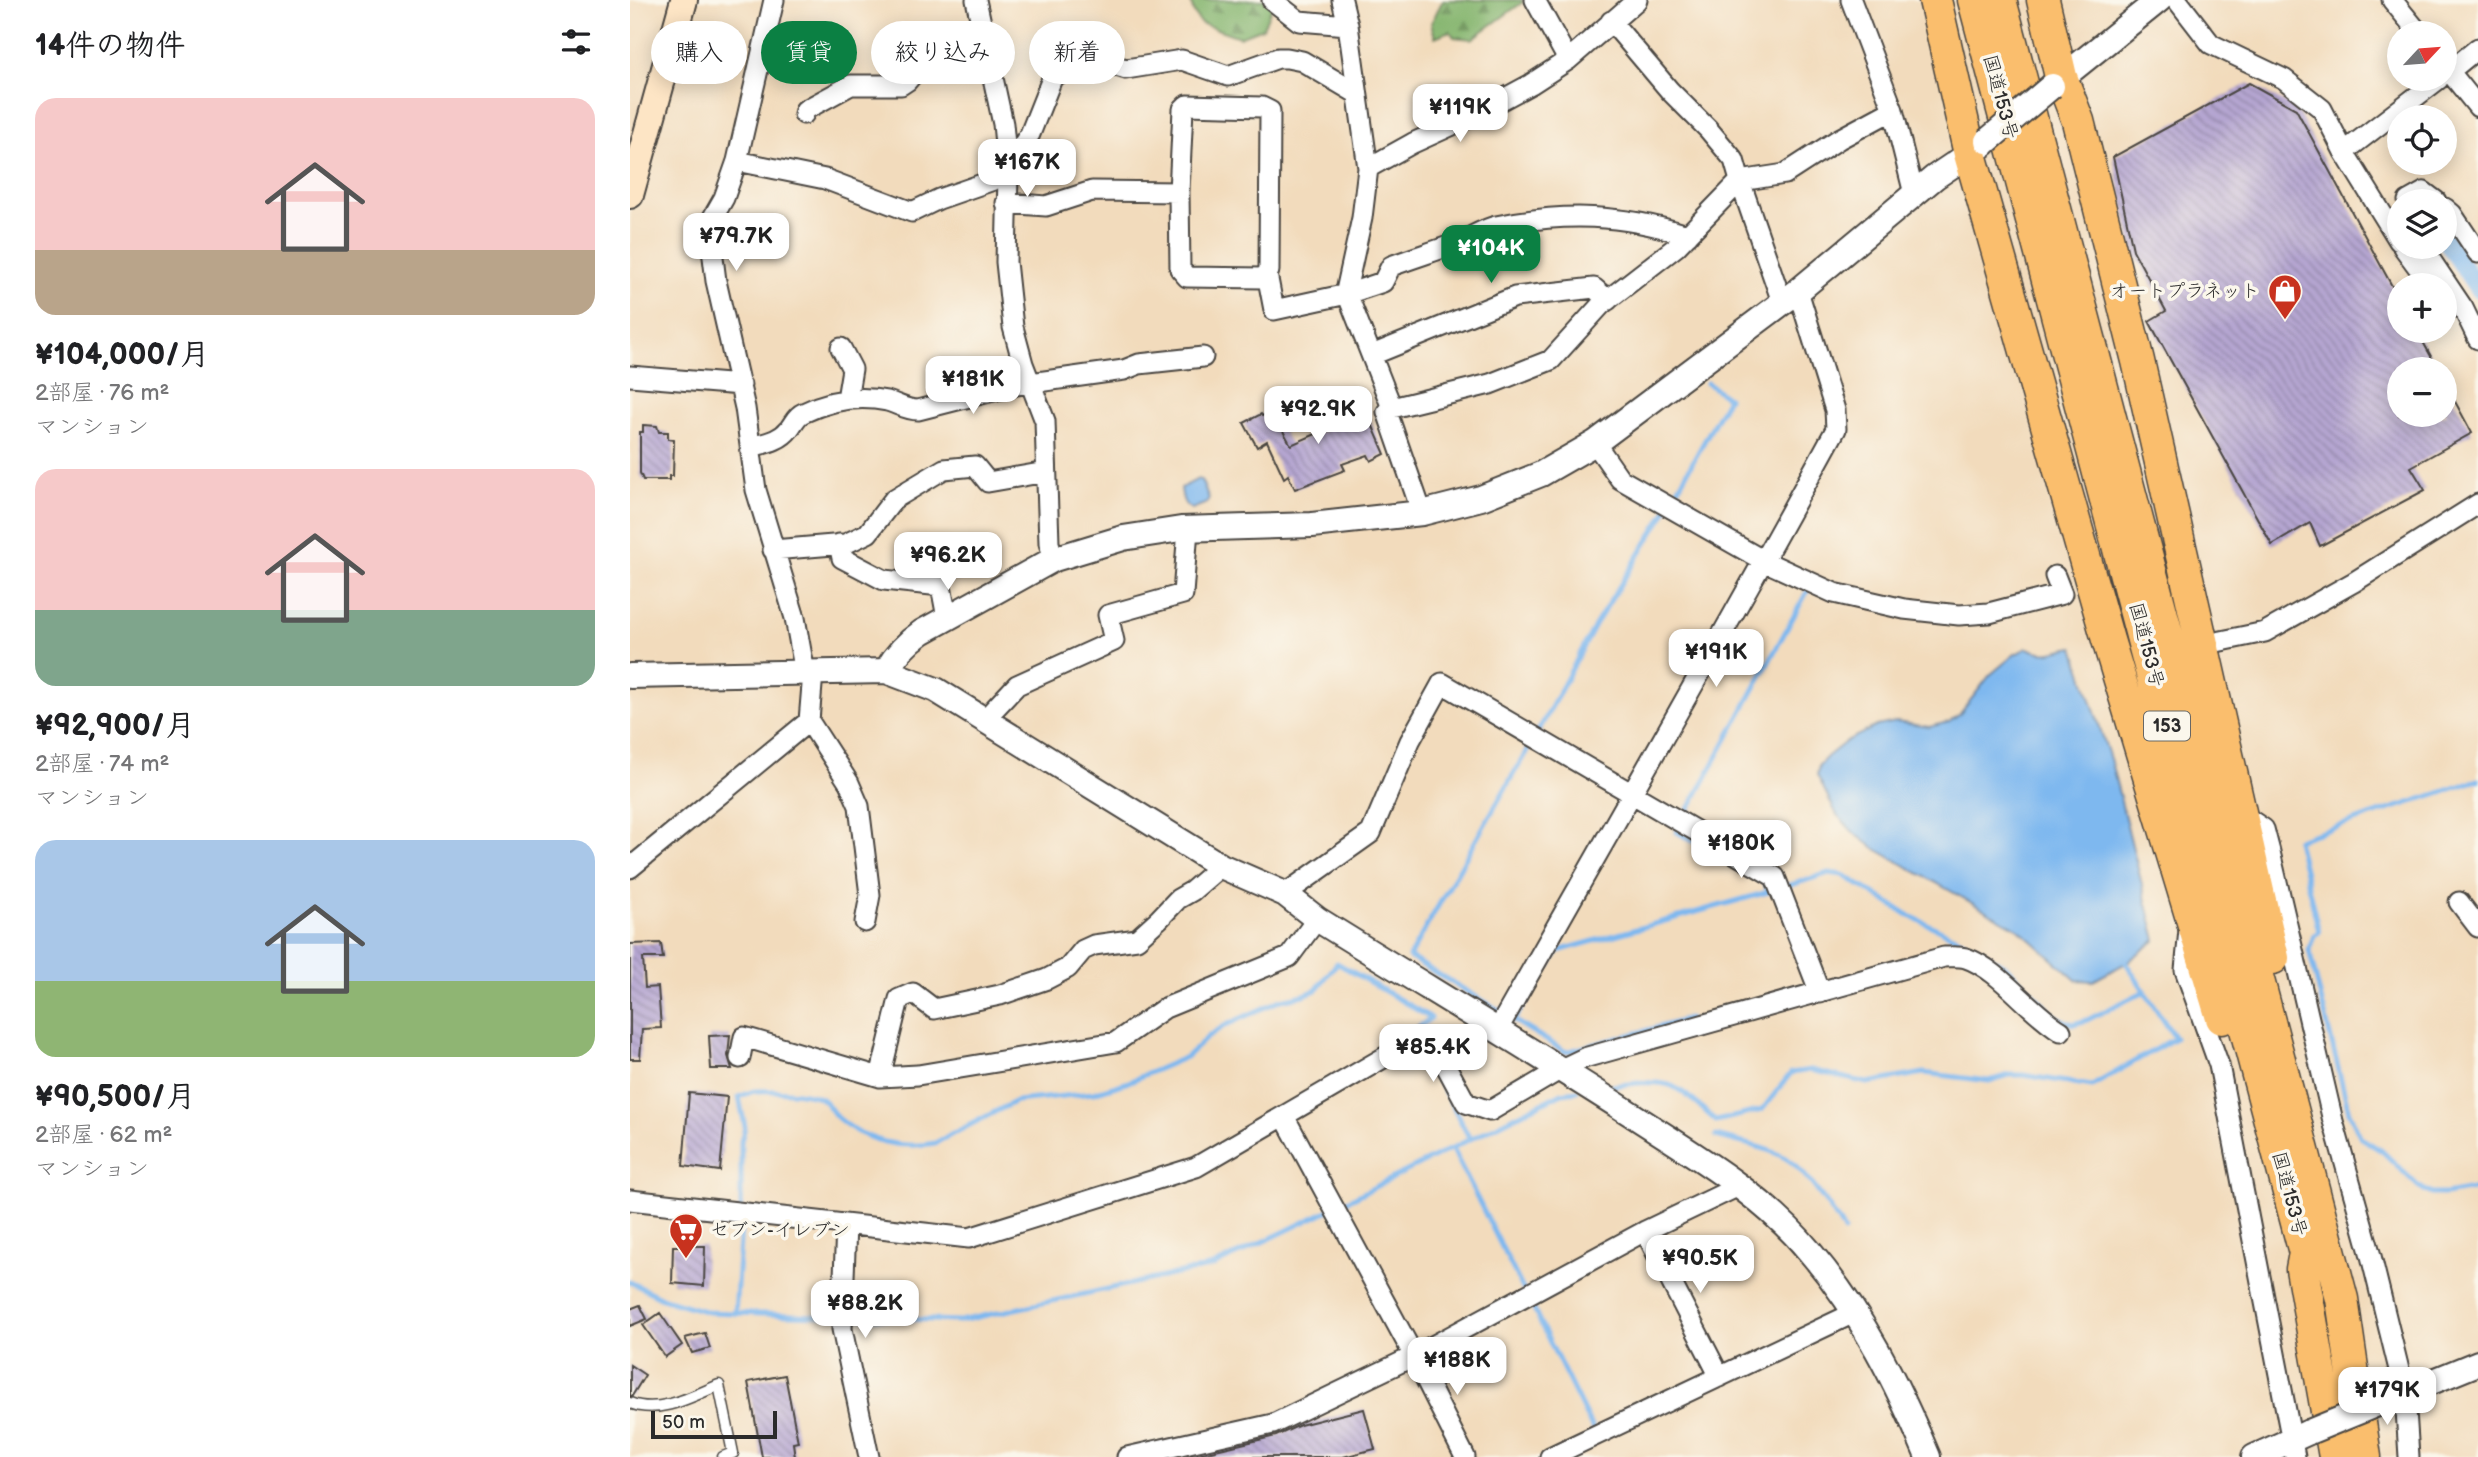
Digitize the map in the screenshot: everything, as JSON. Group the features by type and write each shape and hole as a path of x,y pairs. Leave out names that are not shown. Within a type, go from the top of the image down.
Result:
{"highway":[{"name":"153","path":"1935,0 1979,147 2104,627 2294,1254 2302,1269"},
{"name":"国道153号","path":"1974,0 2305,1253 2302,1269 2335,1457"},
{"name":"国道153号","path":"2000,0 2342,1299 2365,1457"},
{"name":"153","path":"2043,0 2057,82 2078,121 2138,361 2341,1258 2342,1299"}],"main road":[{"path":"630,195 684,0"}],"street":[{"path":"774,0 737,161 724,198 712,219 716,281 741,386 756,490 809,673 809,721 849,783 859,806 870,895 865,922"},
{"path":"976,0 980,21"},
{"path":"1272,0 1299,21 1348,25"},
{"path":"1342,0 1348,25 1368,168 1348,294 1392,408"},
{"path":"1535,0 1568,60"},
{"path":"1368,168 1531,84 1568,60 1637,0"},
{"path":"1851,0 1893,110 1914,194"},
{"path":"886,671 905,644 947,618 1054,559 1123,538 1188,529 1312,525 1422,513 1481,498 1541,474 1595,443 1790,296 2159,0"},
{"path":"2177,0 2211,44 2284,79 2322,109 2344,152 2387,222"},
{"path":"2392,0 2409,21"},
{"path":"1497,1031 1713,653 1836,429 1835,410 1790,296 1740,181 1734,160 1708,129 1670,92 1611,21"},
{"path":"2457,63 2478,48"},
{"path":"737,161 825,179 912,212 1008,171 1030,134 1053,76 1078,67 1107,64 1126,69 1182,60 1228,76 1278,58 1287,58 1302,61 1356,93"},
{"path":"804,114 805,110 851,85 902,84"},
{"path":"994,84 1003,124 1008,171 1006,262 1013,327 1029,384 1045,421 1049,543 1054,559"},
{"path":"2457,86 2478,107"},
{"path":"2344,152 2421,91"},
{"path":"1187,106 1262,107 1270,111 1269,271 1263,278 1187,277 1180,269 1179,192 1183,109 1187,106"},
{"path":"1422,513 1387,412 1392,408 1490,384 1550,360 1608,300 1663,258 1740,181 1784,174 1839,139 1893,110"},
{"path":"1006,203 1046,206 1092,191 1179,192"},
{"path":"1266,274 1274,310 1348,294 1383,282 1391,266 1459,242 1494,226 1602,216 1653,224 1688,235"},
{"path":"2457,222 2478,253"},
{"path":"2430,259 2463,309 2478,340"},
{"path":"1371,355 1515,297 1594,288 1608,300"},
{"path":"2457,323 2478,349"},
{"path":"841,348 852,369 847,399"},
{"path":"751,447 783,436 799,414 854,397 918,410 971,395 1029,384 1124,370 1139,364 1203,357"},
{"path":"630,376 741,386"},
{"path":"1595,443 1620,479 1764,561 1834,593 1903,609 1959,615 1989,613 2062,594 2055,576"},
{"path":"774,550 839,544 868,533 894,499 944,469 975,466 988,482 1046,472"},
{"path":"2203,645 2265,632 2342,589 2478,504"},
{"path":"984,720 1017,685 1114,641 1108,615 1183,594 1188,529"},
{"path":"839,544 842,558 884,580 941,586 947,618"},
{"path":"630,676 886,671 936,690 1221,866 1285,894 1317,919 1561,1069 1741,1185 1810,1250 1856,1312 1900,1390 1928,1457"},
{"path":"1285,894 1371,833 1410,741 1442,684 1775,877 1820,993"},
{"path":"630,868 809,721"},
{"path":"2240,813 2264,829 2333,1121 2371,1256 2405,1394 2409,1457"},
{"path":"880,1077 899,999 913,993 934,1009 1000,995 1047,979 1068,968 1083,950 1094,945 1137,939 1178,899 1192,891 1221,866"},
{"path":"2459,902 2478,927"},
{"path":"2191,915 2185,970 2218,1065 2299,1442"},
{"path":"740,1058 744,1037 880,1077 918,1075 1116,1042 1164,1009 1289,957 1317,919"},
{"path":"630,1200 969,1238 1196,1167 1416,1039 1432,1040 1466,1103 1490,1111 1584,1058 1944,957 1964,957 1980,965 2043,1020 2061,1031"},
{"path":"1284,1116 1414,1356 1465,1457"},
{"path":"1127,1457 1273,1424 1414,1356 1645,1231 1741,1185"},
{"path":"846,1225 842,1329 869,1457"},
{"path":"1645,1231 1720,1377"},
{"path":"1550,1457 1856,1312"},
{"path":"2254,1457 2299,1442 2379,1403 2478,1363"}],"lane":[{"path":"630,1403 651,1407 669,1405 719,1385 733,1453 723,1457"}],"green space":[{"path":"1191,0 1267,0 1272,6 1263,28 1239,37 1200,23 1193,11"},
{"path":"1443,0 1523,2 1472,39 1454,37 1450,31 1435,37 1431,23"}],"water":[{"path":"1198,479 1209,498 1207,503 1192,509 1185,503 1181,488"},
{"path":"2074,647 2111,762 2156,940 2126,963 2093,981 2076,980 2020,930 1874,848 1854,833 1837,815 1817,775 1819,765 1828,756 1848,740 1877,726 1896,722 1929,727 1949,722 1959,715 1990,675 2015,654 2027,648 2046,652"}],"building":[{"path":"2249,83 2296,109 2387,277 2387,343 2424,343 2431,357 2387,357 2387,427 2457,427 2457,405 2472,433 2411,467 2425,490 2320,546 2310,523 2272,545 2149,321 2166,311 2133,250 2113,157"},
{"path":"1364,406 1385,454 1371,461 1368,455 1342,464 1345,470 1295,489 1288,475 1284,478 1267,441 1257,447 1244,423 1261,414 1262,416 1272,412 1291,445 1325,430 1322,423"},
{"path":"643,425 657,426 659,432 668,432 668,439 674,440 673,476 669,476 669,480 643,480 640,473 640,432 643,432"},
{"path":"661,943 663,958 643,958 645,988 658,987 661,1028 642,1029 640,1059 630,1059 630,944"},
{"path":"730,1035 728,1056 732,1069 711,1069 709,1036"},
{"path":"689,1093 727,1097 720,1171 683,1166"},
{"path":"673,1246 705,1246 704,1286 672,1283"},
{"path":"640,1305 647,1319 630,1326 630,1309"},
{"path":"660,1313 682,1345 665,1357 643,1325"},
{"path":"705,1333 710,1348 692,1353 685,1338"},
{"path":"630,1365 645,1375 632,1396 630,1396"},
{"path":"785,1375 798,1442 793,1443 795,1457 762,1457 748,1382"},
{"path":"1364,1409 1375,1449 1343,1457 1185,1457 1276,1436 1300,1425"}],"waterway":[{"path":"2457,257 2478,289"},
{"path":"1502,1012 1409,957 1545,719 1597,622 1662,518 1728,398 1707,383"},
{"path":"1684,818 1808,590"},
{"path":"2478,780 2297,840 2319,932 2314,935 2309,950 2349,1112 2361,1138 2382,1151 2418,1186 2431,1194 2478,1188"},
{"path":"1680,827 1677,832 1765,883 1768,891"},
{"path":"1784,887 1829,873 1843,875 1910,916 1961,940 2007,967 2056,1017 2073,1024 2087,1020 2145,991"},
{"path":"1514,1020 1558,951 1775,890"},
{"path":"735,1314 741,1227 741,1141 745,1127 739,1097 755,1091 815,1096 823,1100 848,1126 871,1138 896,1144 935,1143 1016,1101 1093,1093 1126,1083 1186,1057 1210,1035 1226,1025 1281,1000 1316,990 1337,963 1431,1018 1413,1031 1415,1034"},
{"path":"1604,1087 1648,1083 1672,1086 1690,1097 1716,1121 1762,1110 1791,1073 1811,1070 1867,1083 1924,1073 1989,1081 2009,1075 2023,1075 2092,1086 2175,1038 2126,963"},
{"path":"1510,1018 1566,1052 1689,1019"},
{"path":"1419,1043 1470,1139"},
{"path":"1337,1206 1562,1093 1577,1091"},
{"path":"1716,1136 1764,1149 1790,1161 1819,1193 1844,1231"},
{"path":"1452,1148 1524,1291"},
{"path":"630,1282 664,1299 708,1312 960,1321 1213,1266 1329,1210"},
{"path":"1529,1300 1594,1432"}],"place":[{"name":"オートプラネット","path":"2285,321"},
{"name":"セブン-イレブン","path":"686,1260"}]}
